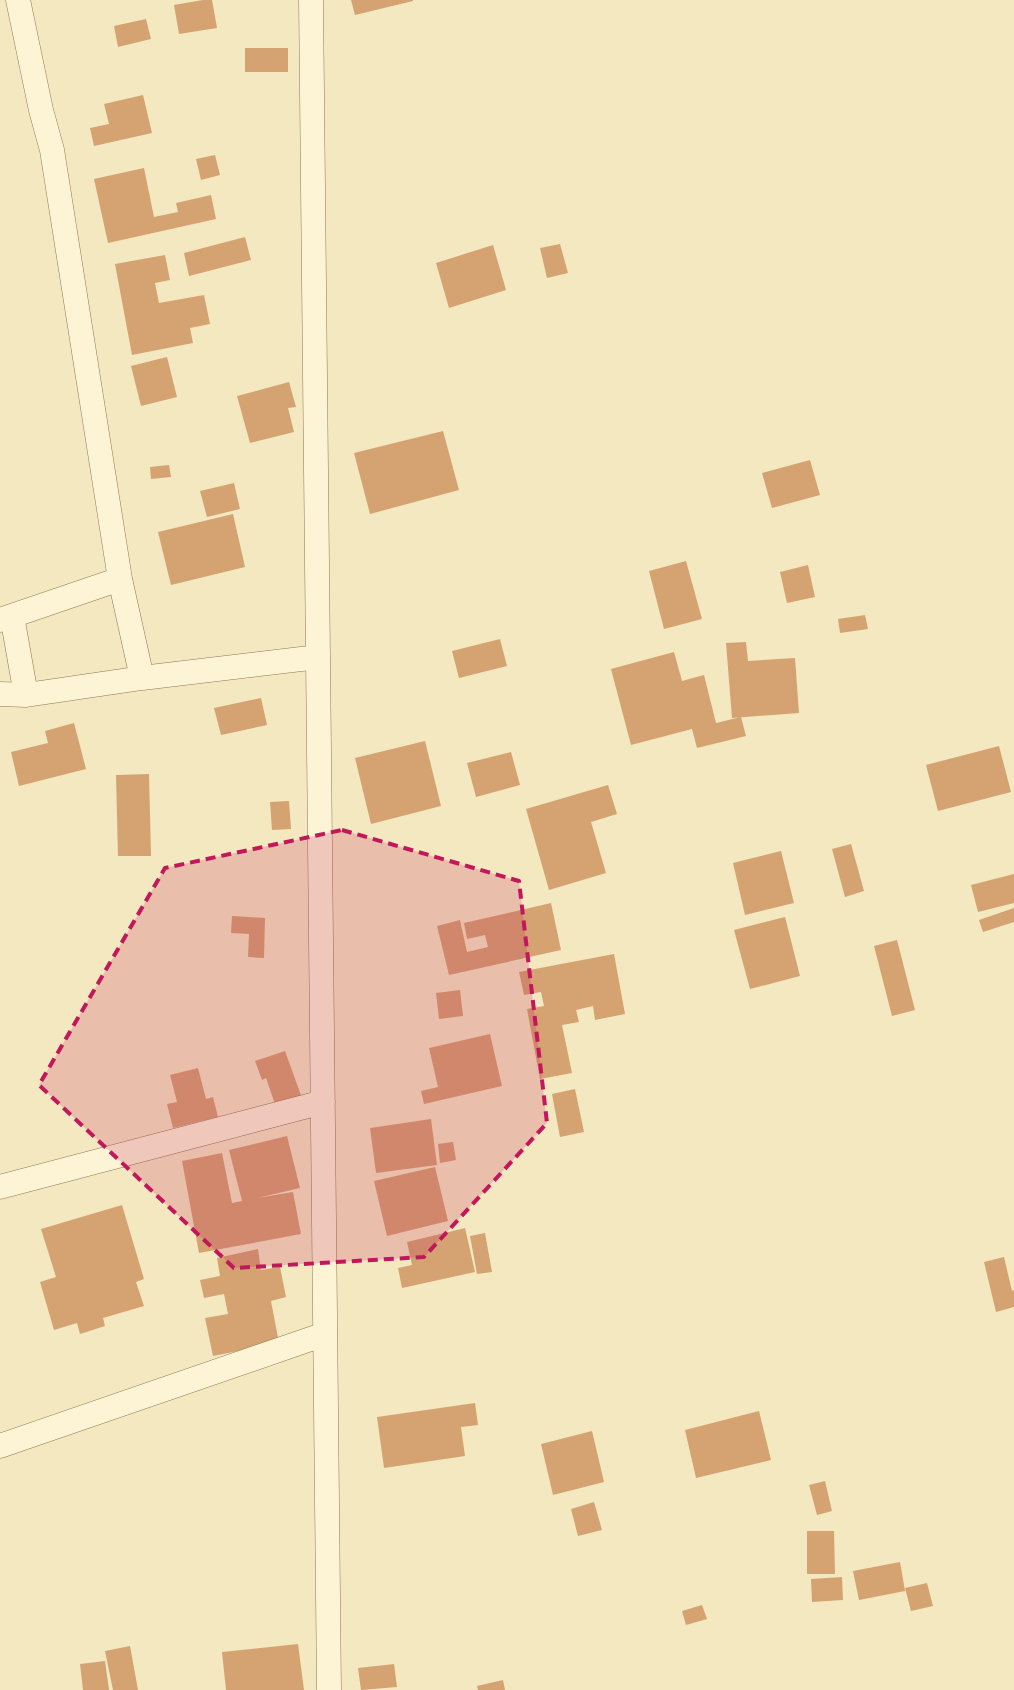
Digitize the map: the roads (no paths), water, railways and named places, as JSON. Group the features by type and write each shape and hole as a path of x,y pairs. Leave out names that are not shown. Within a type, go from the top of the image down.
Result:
{"street":[{"path":"18,0 41,110 52,150 120,579 142,678"},
{"path":"311,0 329,1690"},
{"path":"26,695 6,618 120,579"},
{"path":"0,694 26,695 142,678 318,658"},
{"path":"0,1187 323,1102"},
{"path":"0,1446 325,1334"}]}
